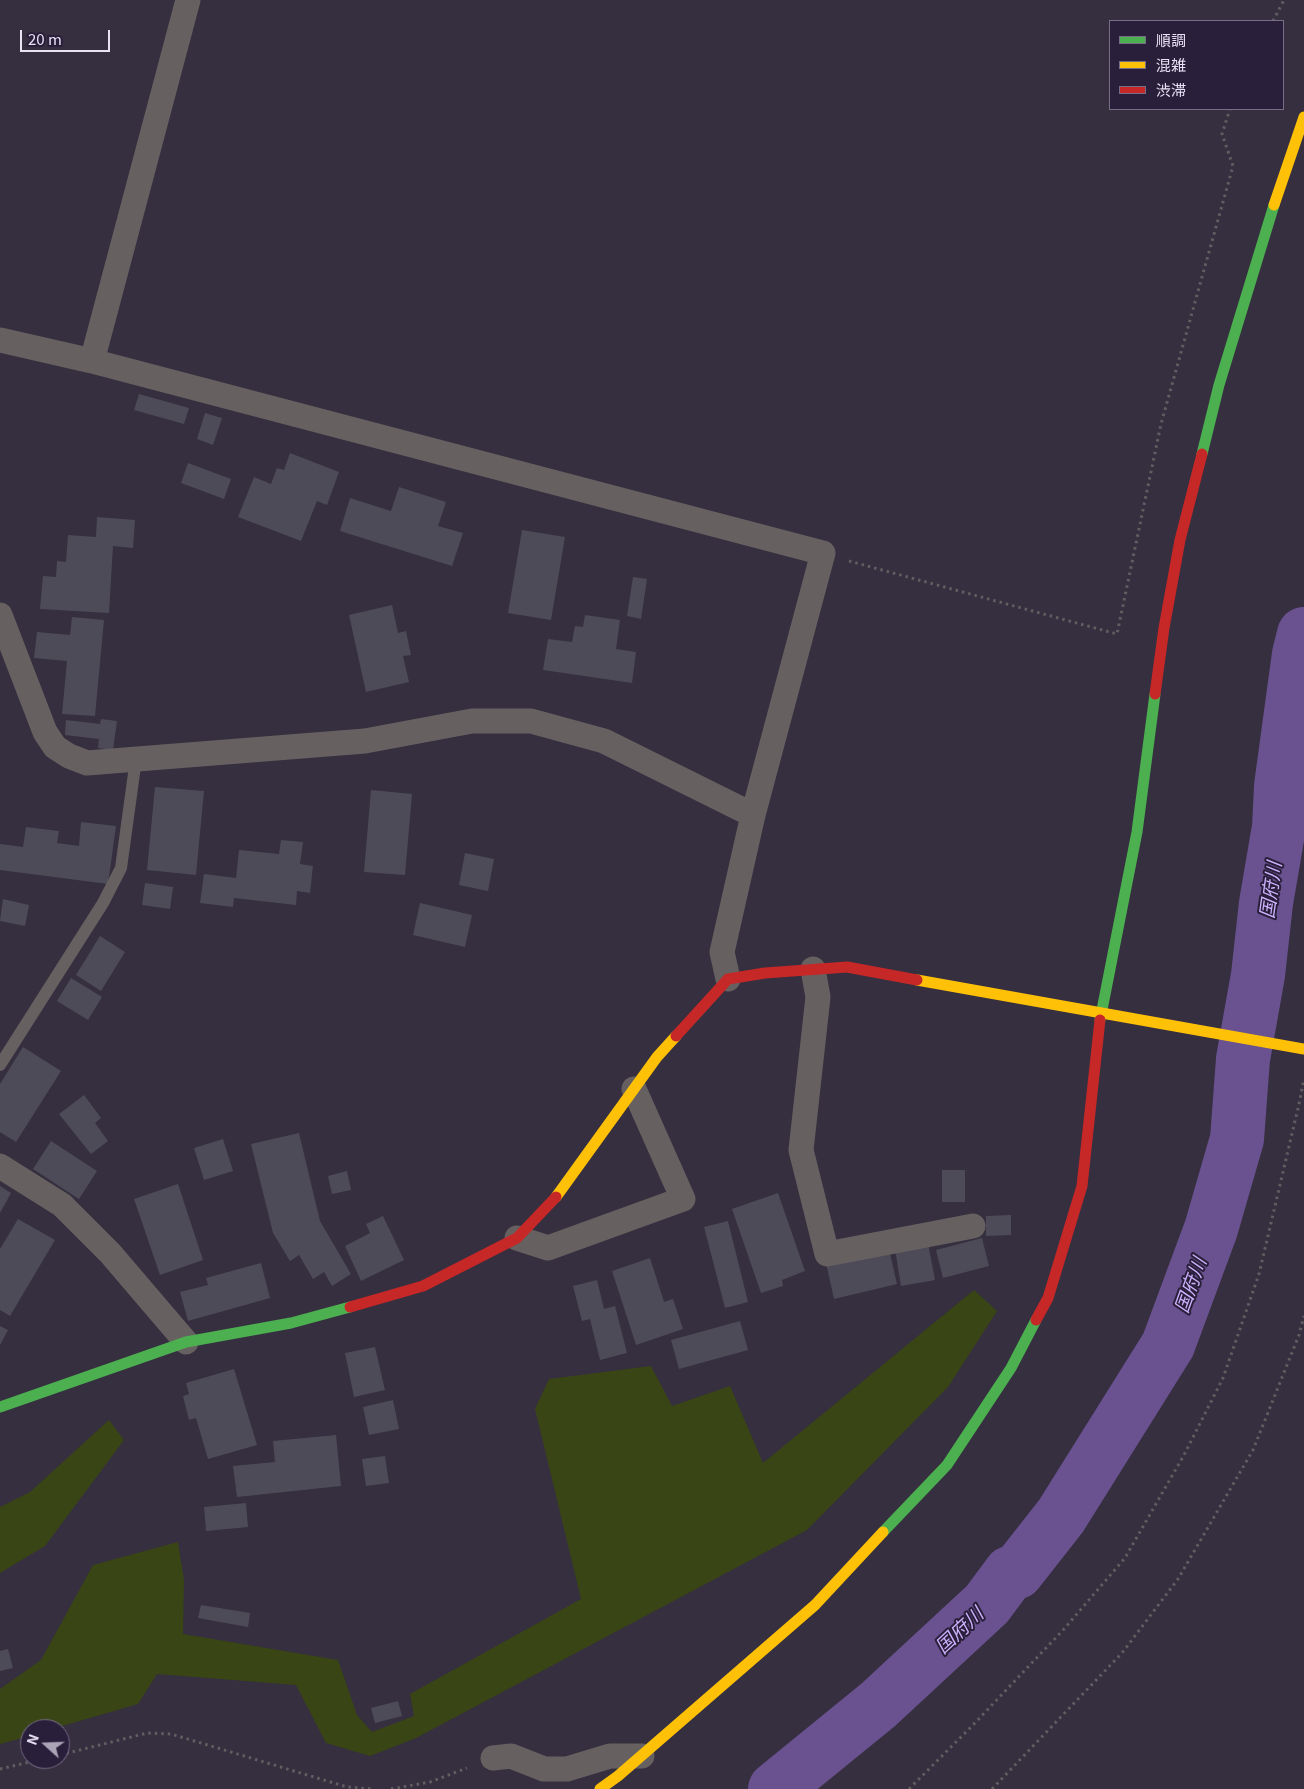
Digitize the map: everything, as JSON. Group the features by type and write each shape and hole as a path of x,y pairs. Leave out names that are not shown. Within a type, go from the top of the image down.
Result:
{"street":[{"path":"92,361 188,0"},
{"path":"600,1789 642,1756 815,1606 947,1465 1011,1368 1048,1298 1082,1186 1101,1012 1137,832 1164,628 1180,540 1222,376 1264,234 1304,117"},
{"path":"0,340 92,361 823,553 753,815 722,952 728,979"},
{"path":"0,615 45,732 55,747 69,756 88,763 365,741 472,721 531,721 604,741 753,815"},
{"path":"0,1407 186,1342 291,1323 423,1286 517,1238 554,1200 657,1057 728,979 813,969 847,968 1304,1049"},
{"path":"813,969 818,998 801,1150 827,1254 973,1226"},
{"path":"517,1238 548,1248 683,1199 634,1089"},
{"path":"0,1166 62,1205 110,1253 186,1342"},
{"path":"493,1758 511,1756 544,1769 566,1769 610,1756 642,1756"}],"lane":[{"path":"0,1065 103,903 121,868 136,759"}],"path":[{"path":"1274,20 1284,0"},
{"path":"823,553 1117,634 1161,424 1234,166 1222,134 1230,110"},
{"path":"908,1789 973,1725 1064,1629 1125,1558 1184,1455 1223,1378 1259,1274 1300,1104 1304,1079"},
{"path":"992,1789 1122,1653 1178,1579 1253,1450 1299,1335 1304,1316"},
{"path":"70,1752 147,1733 171,1734 347,1787 372,1789"},
{"path":"391,1789 430,1782 493,1758"},
{"path":"0,1769 20,1764"}],"green space":[{"path":"974,1290 997,1311 948,1387 807,1530 416,1738 370,1756 326,1743 296,1685 157,1674 138,1704 70,1724 70,1719 20,1719 20,1739 0,1744 0,1689 41,1660 93,1565 178,1542 184,1580 183,1634 338,1660 357,1715 372,1732 414,1716 410,1694 581,1599 535,1409 549,1379 651,1366 672,1406 730,1386 763,1463"},
{"path":"109,1420 124,1440 45,1546 0,1573 0,1507 30,1492"}],"building":[{"path":"139,394 189,408 184,424 134,410"},
{"path":"205,413 222,418 213,445 197,439"},
{"path":"290,453 339,472 327,505 317,501 301,541 238,517 254,477 271,484 277,468 284,470"},
{"path":"188,463 231,479 224,499 181,483"},
{"path":"399,487 446,502 438,526 463,533 452,566 340,531 350,498 391,511"},
{"path":"97,517 135,520 133,548 113,546 109,613 40,609 43,576 56,577 57,561 66,562 68,535 96,537"},
{"path":"522,530 565,537 551,620 508,613"},
{"path":"633,577 647,579 641,619 627,616"},
{"path":"392,605 398,633 406,631 411,655 403,656 409,682 366,692 349,615"},
{"path":"585,615 620,620 616,649 636,652 632,683 543,670 548,639 572,642 575,626 583,627"},
{"path":"72,617 104,620 95,716 62,714 67,661 34,658 37,632 70,635"},
{"path":"101,719 117,721 113,750 98,748 99,739 65,735 66,720 100,724"},
{"path":"155,787 204,791 196,875 147,870"},
{"path":"371,790 412,794 405,875 364,872"},
{"path":"81,822 116,826 108,884 0,870 0,844 23,847 26,827 59,831 57,843 79,846"},
{"path":"281,840 303,842 300,864 313,866 310,893 297,891 296,905 234,898 233,907 200,903 204,874 236,878 239,850 279,854"},
{"path":"465,853 494,859 488,891 459,885"},
{"path":"145,883 173,887 170,909 142,905"},
{"path":"3,899 29,905 25,926 0,921"},
{"path":"420,903 472,915 465,947 413,935"},
{"path":"100,936 125,952 101,991 76,975"},
{"path":"71,978 102,997 88,1020 57,1001"},
{"path":"23,1047 61,1071 16,1142 0,1132 0,1084"},
{"path":"84,1095 101,1118 95,1123 108,1141 91,1154 59,1114"},
{"path":"299,1133 320,1221 351,1274 332,1286 324,1272 313,1279 299,1255 290,1261 273,1233 251,1144"},
{"path":"223,1139 233,1171 204,1180 194,1148"},
{"path":"51,1141 97,1171 79,1199 33,1169"},
{"path":"942,1170 965,1170 965,1202 942,1202"},
{"path":"347,1171 351,1190 332,1194 328,1176"},
{"path":"178,1184 203,1260 160,1275 134,1199"},
{"path":"0,1186 11,1193 0,1213"},
{"path":"778,1193 805,1271 782,1280 783,1286 761,1293 732,1209"},
{"path":"1011,1215 1011,1235 986,1236 986,1216"},
{"path":"383,1216 404,1260 361,1281 345,1246 370,1233 366,1224"},
{"path":"18,1219 55,1240 10,1316 0,1310 0,1249"},
{"path":"728,1221 748,1302 725,1308 704,1227"},
{"path":"982,1238 989,1266 943,1278 936,1250"},
{"path":"928,1243 935,1280 901,1286 895,1249"},
{"path":"889,1249 897,1284 834,1299 826,1263"},
{"path":"650,1258 664,1302 673,1299 683,1329 636,1345 612,1271"},
{"path":"261,1263 270,1298 188,1321 180,1292 208,1285 206,1278"},
{"path":"597,1280 604,1309 615,1306 627,1353 600,1360 590,1319 582,1321 573,1286"},
{"path":"740,1321 748,1350 679,1369 671,1340"},
{"path":"0,1326 8,1330 0,1345"},
{"path":"375,1347 385,1390 354,1397 345,1353"},
{"path":"234,1369 257,1445 208,1459 196,1418 189,1420 183,1396 189,1394 186,1383"},
{"path":"393,1400 399,1429 369,1435 363,1407"},
{"path":"336,1435 341,1486 237,1497 233,1466 275,1462 273,1441"},
{"path":"385,1456 389,1483 366,1486 362,1459"},
{"path":"246,1503 248,1527 206,1531 204,1507"},
{"path":"201,1605 250,1613 248,1627 198,1618"},
{"path":"8,1649 13,1668 0,1671 0,1651"},
{"path":"398,1701 402,1716 375,1723 371,1708"}],"waterway":[{"name":"国府川","path":"775,1789 878,1705 987,1604 1010,1573 1017,1572 1061,1516 1168,1345 1211,1229 1237,1139 1243,1059 1258,975 1266,903 1279,827 1281,786 1299,654 1304,634"}],"traffic: fast":[{"path":"1202,454 1219,385 1274,205"},
{"path":"1100,1020 1137,832 1155,694"},
{"path":"0,1407 186,1342 291,1323 350,1307"},
{"path":"883,1532 947,1465 1011,1368 1036,1320"}],"traffic: slow":[{"path":"1274,205 1304,117"},
{"path":"917,980 1304,1049"},
{"path":"556,1197 657,1057 676,1036"},
{"path":"600,1789 618,1776 815,1605 883,1532"}],"traffic: jam":[{"path":"1155,694 1164,628 1180,540 1202,454"},
{"path":"676,1036 728,979 765,973 847,967 917,980"},
{"path":"1036,1320 1048,1298 1082,1186 1100,1020"},
{"path":"350,1307 423,1286 517,1238 556,1197"}]}
